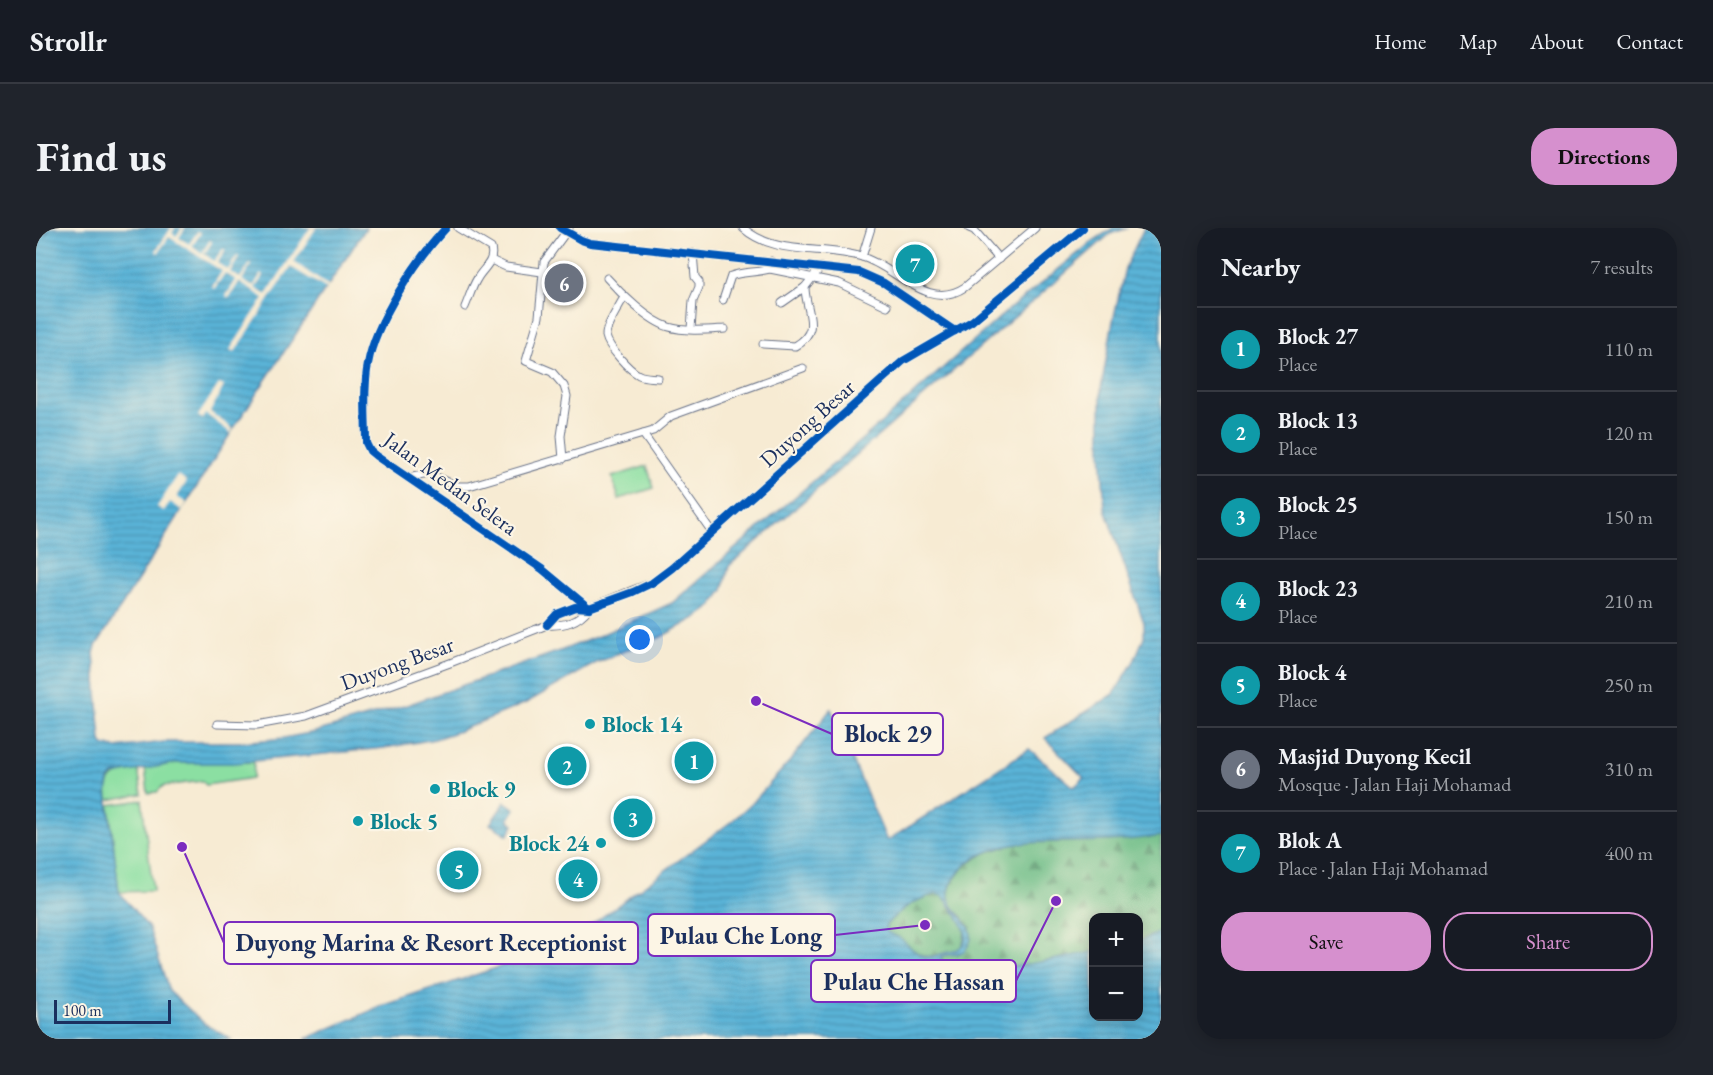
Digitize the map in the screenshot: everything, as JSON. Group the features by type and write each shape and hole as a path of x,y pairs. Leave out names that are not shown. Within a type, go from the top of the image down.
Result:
{"street":[{"name":"Jalan Medan Selera","path":"446,228 428,248 406,281 376,338 368,365 366,443 376,456 542,569 589,608"},
{"path":"458,228 491,248 491,260 484,272 477,278 465,307"},
{"path":"743,228 764,242 779,246 862,257 881,265 928,294 937,296 957,292 1035,228"},
{"path":"862,257 871,228"},
{"path":"969,228 974,230 999,259"},
{"name":"Duyong Besar","path":"547,625 557,614 575,607 589,608 652,583 903,362 992,306 1083,228"},
{"path":"563,459 561,436 567,396 564,386 552,372 526,361 539,317 544,262 565,229 590,243 693,253 770,265 839,283 887,306"},
{"path":"691,329 693,301 699,288 699,282 695,277 693,253"},
{"path":"491,260 506,267 542,272"},
{"path":"723,300 731,276 740,272 760,273 770,265 820,267 859,272 872,276 903,295 955,331"},
{"path":"782,303 806,287 820,267"},
{"path":"607,278 624,297 662,324 691,329 725,329"},
{"path":"903,295 911,284"},
{"path":"763,344 795,346 808,335 812,322 805,294 806,287"},
{"path":"624,297 608,328 607,338 616,354 632,370 645,377 658,378"},
{"path":"407,478 429,474 458,486 470,486 653,431 671,416 803,368"},
{"path":"643,434 712,532"},
{"name":"Duyong Besar","path":"217,724 257,725 306,716 431,671 547,625 561,626 581,618 589,608"}],"green space":[{"path":"647,466 654,488 619,499 612,477"},
{"path":"254,762 253,778 206,785 202,781 163,786 157,792 148,793 145,768 177,763"},
{"path":"138,769 142,794 108,800 108,784 114,776"},
{"path":"142,800 153,891 119,892 109,805"},
{"path":"1161,836 1161,932 1143,939 1143,913 1089,913 1089,953 1014,967 990,969 952,967 941,961 942,956 958,954 971,939 963,917 952,907 948,895 951,884 964,866 987,852 1018,843 1105,841"},
{"path":"936,894 943,895 958,916 964,926 964,939 957,950 934,956 921,955 887,932 885,926 908,906"}],"water":[{"path":"36,228 366,228 239,420 96,646 94,653 101,741 103,745 116,748 164,742 241,742 315,732 404,706 560,651 672,603 1007,311 1093,241 1113,228 1128,228 1110,234 729,566 723,590 710,608 659,638 596,663 526,703 435,739 384,748 235,763 177,763 113,775 109,780 107,792 119,892 149,928 169,991 205,1024 231,1039 36,1039"},
{"path":"1144,228 1161,228 1161,836 1117,840 1030,842 980,855 959,872 951,884 949,893 954,909 968,925 971,937 969,944 965,950 942,956 941,959 950,966 988,969 1037,963 1089,953 1089,1021 1143,1021 1143,939 1161,932 1161,1039 305,1039 382,1006 499,967 591,925 732,821 755,800 790,761 831,709 887,841 1029,749 1074,787 1084,778 1045,738 1114,694 1134,661 1144,637 1144,623 1105,509 1101,452 1101,388 1125,268","holes":["936,894 943,896 964,928 966,936 964,943 958,949 934,956 926,957 916,952 900,938 887,932 885,926 908,906"]},
{"path":"505,802 515,809 508,820 514,824 508,835 490,824"}],"pier":[{"path":"171,228 175,228 172,233 176,236 182,228 185,228 179,238 189,244 198,231 201,233 192,246 202,253 210,240 212,242 204,254 214,261 223,249 226,250 217,263 228,270 237,256 239,257 230,272 240,278 250,264 242,280 253,287 261,274 263,276 255,288 266,295 310,228 316,228 294,262 328,286 327,289 291,267 234,353 230,350 264,298 239,282 229,298 226,296 236,280 225,273 214,289 212,287 222,271 169,237 158,253 156,251"},
{"path":"219,384 224,386 210,412 233,429 231,433 206,414 203,419 198,416"},
{"path":"178,475 187,481 177,497 187,503 182,510 170,502 164,511 157,507"}],"ferry route":[{"path":"36,248 51,228"}],"cycle path":[{"path":"446,228 410,274 388,311 372,347 366,383 366,443 376,456 542,569 589,608"},
{"path":"560,228 590,243 859,272 884,283 955,331"},
{"path":"547,625 557,614 575,607 589,608 652,583 672,568 903,361 972,321 1083,228"}],"place":[{"name":"Blok A","path":"915,264"},
{"name":"Masjid Duyong Kecil","path":"564,283"},
{"name":"Block 29","path":"756,701"},
{"name":"Block 14","path":"590,724"},
{"name":"Block 27","path":"694,761"},
{"name":"Block 13","path":"567,766"},
{"name":"Block 9","path":"435,789"},
{"name":"Block 25","path":"633,818"},
{"name":"Block 5","path":"358,821"},
{"name":"Block 24","path":"601,843"},
{"name":"Duyong Marina & Resort Receptionist","path":"182,847"},
{"name":"Block 4","path":"459,870"},
{"name":"Block 23","path":"578,879"},
{"name":"Pulau Che Hassan","path":"1056,901"},
{"name":"Pulau Che Long","path":"925,925"}]}
